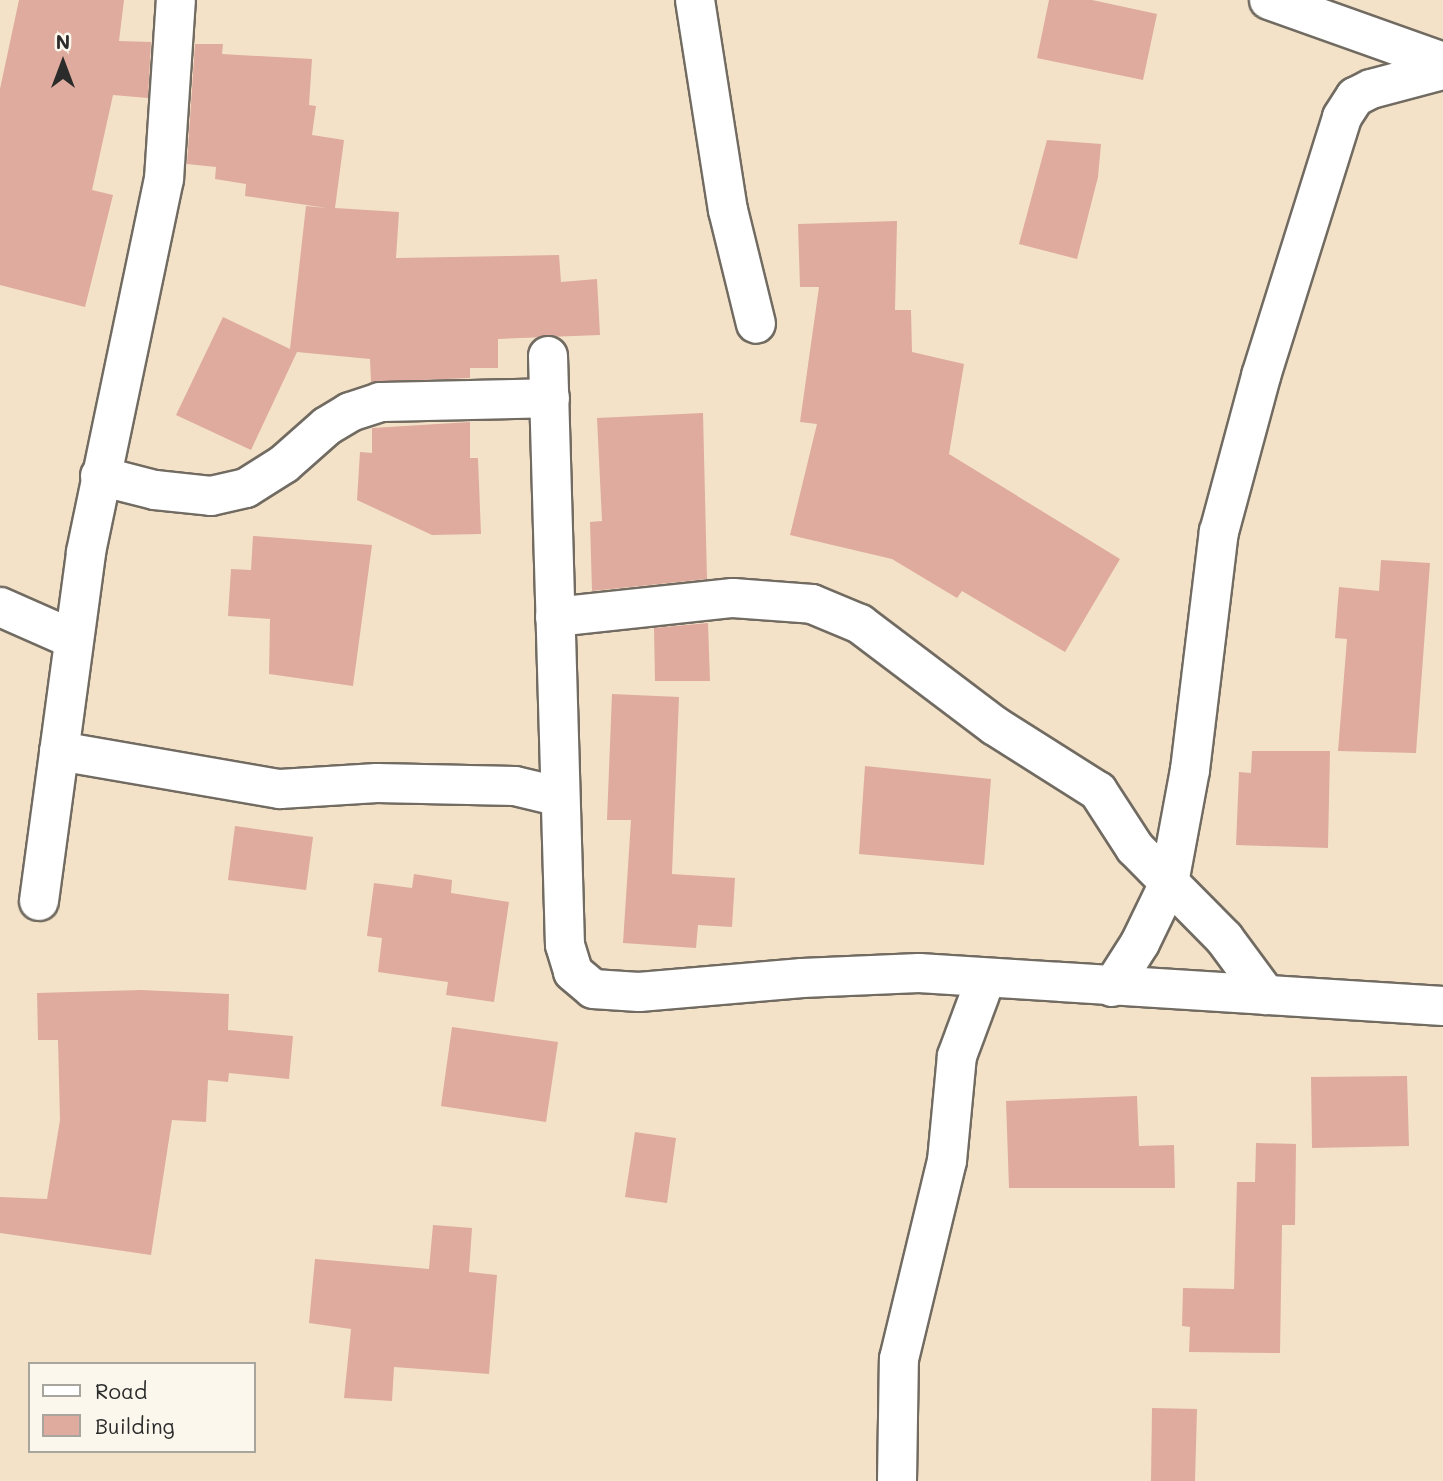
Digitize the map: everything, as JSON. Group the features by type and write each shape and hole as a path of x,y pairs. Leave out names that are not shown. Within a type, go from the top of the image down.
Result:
{"street":[{"path":"39,901 73,639 100,476 142,301 164,179 176,0"},
{"path":"695,0 728,210 756,324"},
{"path":"1269,0 1443,62"},
{"path":"1111,987 1140,943 1169,883 1190,770 1219,532 1342,117 1355,97 1443,70"},
{"path":"548,356 557,796 565,945 572,972 593,989 639,992 802,978 919,973 1443,1006"},
{"path":"100,476 155,490 211,496 246,488 284,464 327,426 350,412 380,402 550,398"},
{"path":"555,617 733,598 812,604 860,624 995,726 1098,790 1135,848 1224,938 1266,995"},
{"path":"0,607 73,639"},
{"path":"59,751 280,789 377,783 515,786 557,796"},
{"path":"897,1481 900,1359 947,1161 957,1056 986,978"}],"building":[{"path":"19,0 124,0 119,41 151,42 148,98 113,95 92,190 113,195 85,307 0,285 0,89"},
{"path":"1049,0 1092,0 1157,14 1143,80 1037,58"},
{"path":"195,44 223,44 222,54 312,59 309,105 316,106 312,135 344,140 335,208 399,212 396,258 559,255 561,282 597,279 600,335 498,339 498,368 470,368 470,378 371,382 370,359 297,352 251,450 176,415 223,317 290,349 306,206 327,208 245,196 246,184 215,179 216,167 187,164"},
{"path":"1047,140 1101,144 1098,177 1077,259 1019,244"},
{"path":"897,221 895,310 911,310 912,352 964,364 949,454 1120,559 1065,652 962,591 957,598 892,559 790,535 817,424 800,422 819,287 800,287 798,224"},
{"path":"703,413 707,579 592,591 590,522 602,521 597,418"},
{"path":"470,422 470,458 478,458 481,534 432,535 357,500 360,452 372,453 372,428"},
{"path":"253,536 372,545 353,686 269,674 270,619 228,616 231,569 251,570"},
{"path":"1381,560 1430,563 1416,753 1338,751 1347,639 1335,638 1339,587 1379,591"},
{"path":"708,623 710,681 655,681 654,628"},
{"path":"612,694 679,697 672,874 735,878 732,927 698,925 696,948 623,943 631,820 607,820"},
{"path":"1252,751 1330,751 1328,848 1236,845 1239,772 1251,773"},
{"path":"865,766 991,779 984,865 859,854"},
{"path":"235,826 313,837 306,890 228,880"},
{"path":"414,874 452,880 451,893 509,902 494,1002 446,995 448,982 378,972 382,938 367,936 374,883 412,888"},
{"path":"141,990 229,994 228,1030 293,1036 289,1079 229,1073 228,1082 208,1080 206,1122 172,1120 151,1255 0,1233 0,1197 47,1199 60,1120 58,1040 38,1040 37,993"},
{"path":"452,1027 558,1042 546,1122 441,1106"},
{"path":"1407,1076 1409,1146 1312,1148 1311,1077"},
{"path":"1137,1096 1139,1146 1174,1145 1175,1188 1009,1188 1006,1101"},
{"path":"635,1132 676,1138 667,1203 625,1197"},
{"path":"1256,1143 1296,1144 1295,1225 1282,1225 1280,1353 1189,1352 1190,1327 1182,1326 1183,1288 1234,1289 1237,1182 1255,1182"},
{"path":"433,1225 472,1228 469,1272 497,1275 489,1374 394,1367 392,1401 344,1398 351,1329 309,1323 315,1259 429,1269"},
{"path":"1152,1408 1197,1409 1195,1481 1151,1481"}]}
